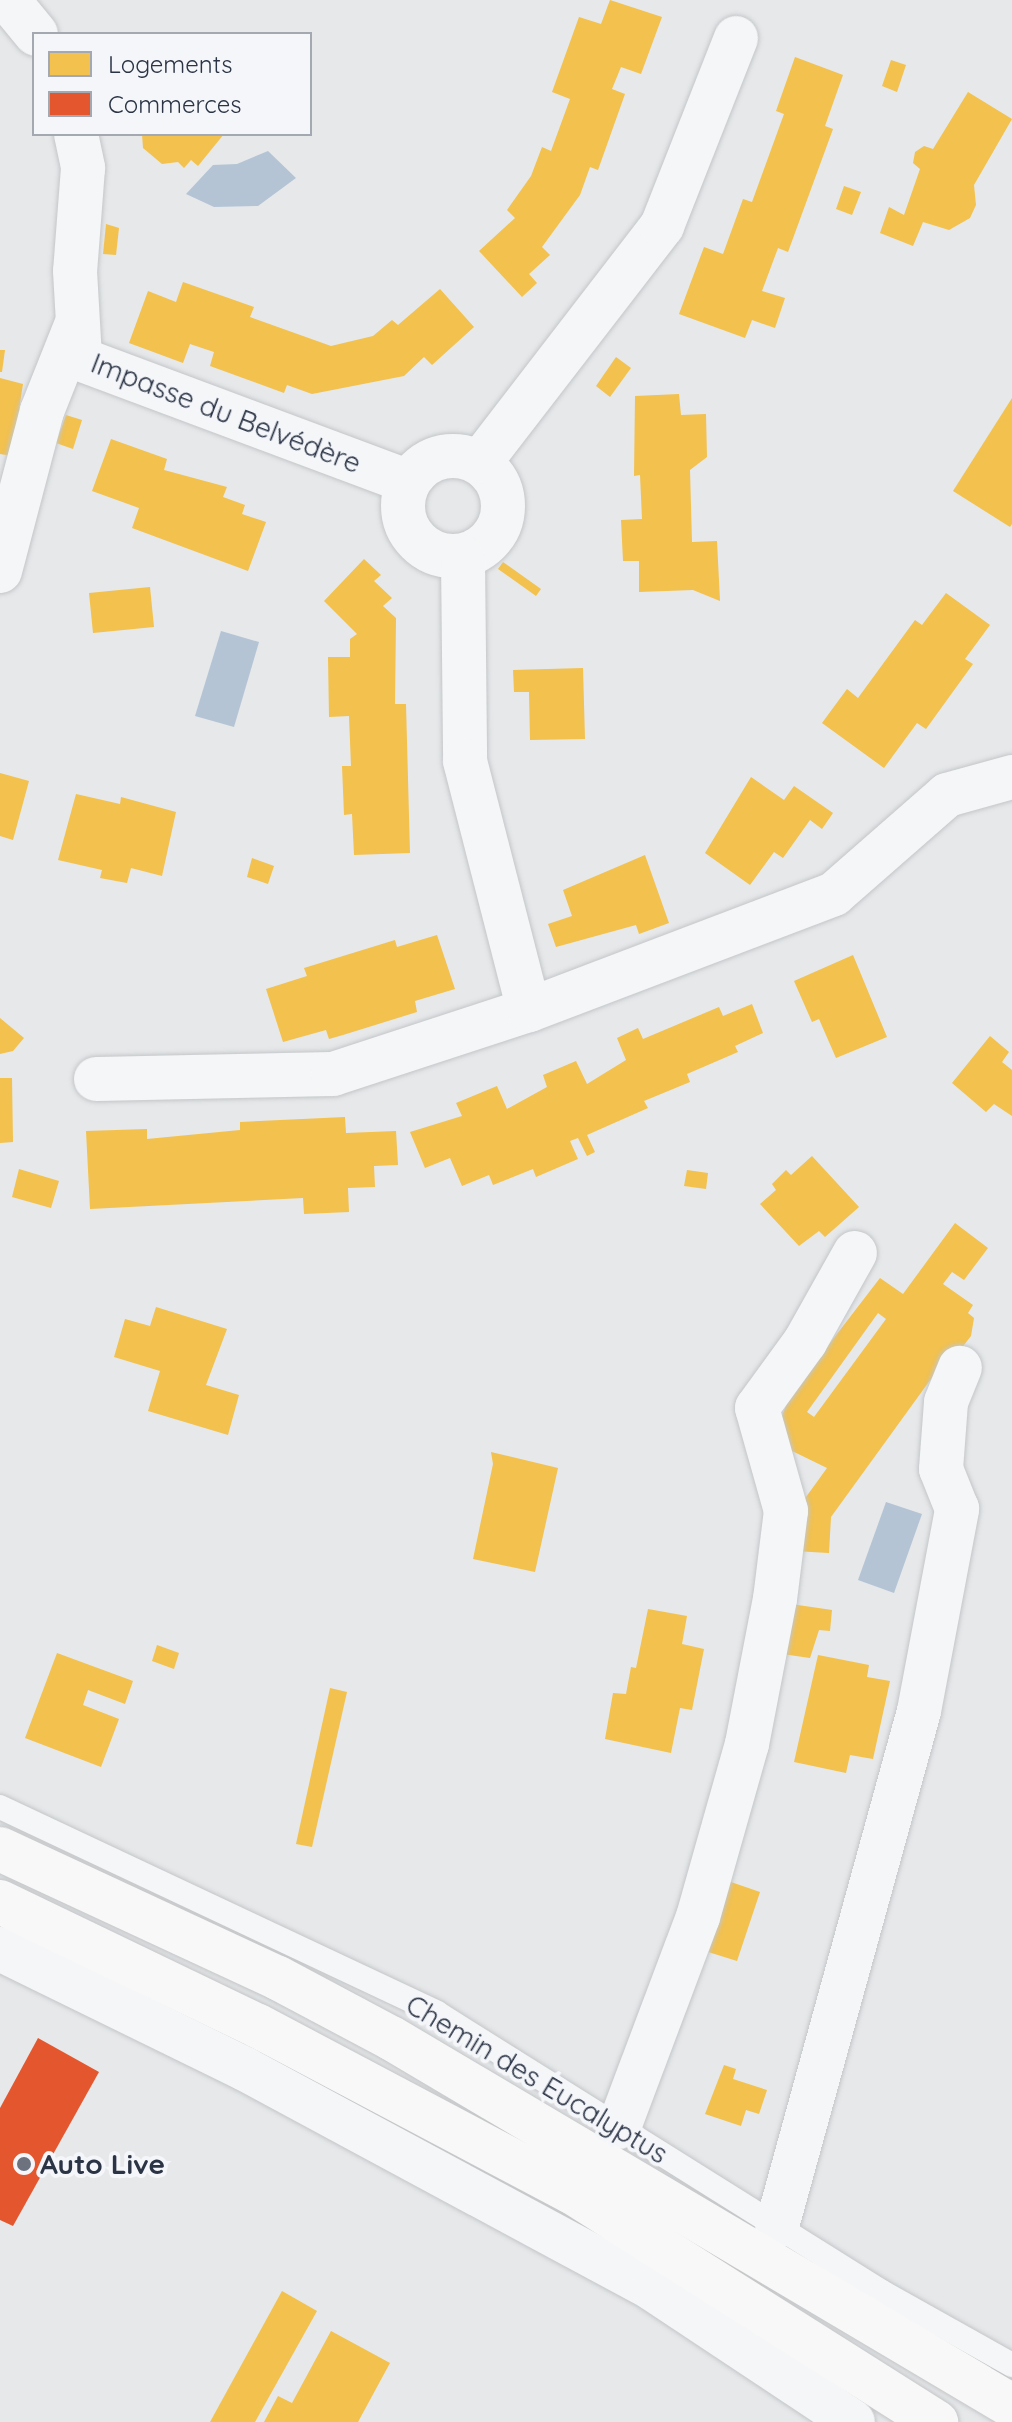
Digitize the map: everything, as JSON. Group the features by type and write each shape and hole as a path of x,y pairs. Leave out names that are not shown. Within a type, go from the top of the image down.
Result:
{"main road":[{"name":"Chemin des Eucalyptus","path":"0,1849 278,1978 391,2038 1012,2406"},
{"path":"0,1902 258,2026 572,2192 936,2422"}],"street":[{"path":"8,0 34,32"},
{"path":"481,461 662,226 736,38"},
{"name":"Impasse du Belvédère","path":"76,136 83,168 75,271 80,359 407,481"},
{"name":"Impasse du Belvédère","path":"0,571 42,411 78,321"},
{"path":"440,455 481,461 506,499 495,538 463,558 432,554 402,521 407,481 440,455"},
{"path":"463,558 465,761 529,1010"},
{"path":"96,1079 333,1074 529,1010 834,894 947,795 1012,777"},
{"path":"619,2127 698,1917 747,1744 775,1599 786,1511 757,1408 805,1342 855,1253"},
{"path":"777,2226 919,1711 957,1509 941,1469 946,1402 960,1368"},
{"path":"0,1949 245,2069 653,2289 853,2422"}],"lane":[{"name":"Chemin des Eucalyptus","path":"0,1807 437,2013 777,2226 1012,2365"}],"water":[{"path":"268,151 296,178 258,206 214,207 186,194 213,165 237,164"},
{"path":"221,631 259,642 234,727 195,716"},
{"path":"886,1502 922,1514 894,1593 858,1580"}],"building: Logements":[{"path":"610,0 662,17 641,74 621,67 612,89 625,94 598,170 590,167 580,195 542,247 550,255 529,274 537,283 522,297 479,251 515,218 507,210 531,176 542,147 551,151 570,99 552,92 579,17 601,24"},
{"path":"795,57 843,75 825,126 833,129 788,252 778,248 762,291 785,298 775,328 752,320 745,338 679,314 704,247 723,254 743,199 752,202 784,114 776,111"},
{"path":"891,60 906,65 897,92 882,86"},
{"path":"968,92 1012,119 974,185 976,205 970,218 949,230 923,222 913,246 880,233 889,207 904,215 920,169 913,163 915,152 924,146 933,149"},
{"path":"142,136 222,136 198,166 191,160 184,168 178,162 162,164 143,148"},
{"path":"844,186 861,192 852,215 836,209"},
{"path":"106,224 119,228 116,255 103,254"},
{"path":"183,282 254,307 250,317 331,346 373,336 392,320 398,325 440,289 474,327 432,365 424,357 404,376 312,394 287,385 284,393 210,366 214,352 190,344 183,363 129,343 148,291 176,302"},
{"path":"0,350 5,350 2,372 0,372"},
{"path":"616,357 631,368 610,397 596,386"},
{"path":"0,378 23,384 12,456 0,454"},
{"path":"679,394 681,415 706,414 707,457 690,470 692,542 717,541 720,601 693,590 639,592 639,561 623,561 621,520 642,519 640,475 634,476 635,396"},
{"path":"1012,398 1012,524 1010,527 953,491"},
{"path":"66,415 82,420 73,449 56,443"},
{"path":"111,439 167,459 164,470 227,487 223,497 245,505 242,514 266,522 248,571 132,528 139,508 92,491"},
{"path":"364,559 381,575 374,581 392,598 383,606 396,618 395,704 406,704 410,853 354,855 352,814 344,815 342,766 351,766 349,716 329,717 328,657 350,657 350,639 357,634 324,601"},
{"path":"503,562 541,589 536,596 498,569"},
{"path":"150,587 154,627 93,633 89,593"},
{"path":"946,593 990,625 965,659 973,664 926,729 917,723 884,768 822,723 847,689 858,698 915,620 922,625"},
{"path":"583,668 585,739 530,740 529,692 514,692 513,670"},
{"path":"0,773 29,781 13,840 0,836"},
{"path":"751,777 784,800 794,786 833,813 822,829 810,820 783,858 774,852 750,885 705,853"},
{"path":"76,794 120,804 121,797 176,812 162,876 131,868 127,883 100,878 102,870 58,860"},
{"path":"645,855 669,923 639,934 636,925 556,947 548,924 572,916 563,890"},
{"path":"252,858 274,866 268,884 247,877"},
{"path":"437,935 455,989 415,1001 417,1012 343,1035 329,1039 326,1030 283,1042 266,989 307,976 304,968 395,940 397,947"},
{"path":"853,955 887,1037 836,1058 819,1019 812,1022 794,981"},
{"path":"752,1004 763,1033 735,1046 738,1052 687,1074 690,1082 644,1101 648,1108 587,1135 595,1152 587,1156 578,1138 570,1141 578,1159 536,1177 533,1169 493,1185 489,1175 462,1186 450,1158 425,1168 410,1132 462,1116 456,1103 497,1086 507,1109 547,1087 543,1075 576,1061 587,1084 626,1060 617,1038 638,1028 643,1039 719,1007 723,1016"},
{"path":"0,1018 24,1038 13,1051 0,1054"},
{"path":"990,1036 1009,1052 1002,1062 1012,1070 1012,1116 994,1104 986,1112 952,1083"},
{"path":"0,1078 12,1078 13,1142 0,1143"},
{"path":"345,1117 346,1133 396,1131 398,1165 374,1166 375,1187 348,1188 349,1212 304,1214 303,1198 90,1209 86,1131 147,1129 147,1139 240,1130 240,1122"},
{"path":"812,1156 859,1207 825,1237 819,1231 799,1246 760,1204 776,1190 772,1184 786,1170 791,1175"},
{"path":"19,1169 59,1181 51,1208 12,1197"},
{"path":"687,1170 708,1173 706,1189 684,1186"},
{"path":"955,1223 988,1248 964,1280 952,1272 943,1284 973,1305 968,1313 974,1318 971,1336 949,1364 944,1361 831,1517 829,1553 794,1551 793,1515 827,1468 788,1449 779,1424 790,1395 880,1278 903,1294","holes":["878,1313 886,1319 814,1417 807,1412"]},
{"path":"156,1307 227,1329 206,1385 239,1395 228,1435 148,1411 160,1371 114,1357 125,1319 150,1326"},
{"path":"491,1452 558,1468 535,1572 473,1559 493,1464"},
{"path":"791,1604 832,1610 830,1631 819,1630 810,1658 782,1654"},
{"path":"648,1609 687,1616 682,1644 704,1649 692,1710 680,1708 671,1753 605,1739 613,1693 626,1694 631,1667 636,1668"},
{"path":"157,1645 179,1653 174,1669 152,1661"},
{"path":"57,1653 133,1681 125,1704 88,1690 83,1705 119,1719 101,1767 25,1738"},
{"path":"818,1655 869,1665 867,1677 890,1681 873,1759 850,1755 846,1773 794,1762"},
{"path":"330,1688 347,1692 312,1847 296,1844"},
{"path":"728,1881 760,1892 737,1961 705,1951"},
{"path":"724,2065 736,2069 733,2079 767,2090 759,2114 746,2110 741,2126 705,2114"},
{"path":"282,2291 317,2311 255,2422 210,2422"},
{"path":"331,2331 390,2363 358,2422 264,2422 278,2396 292,2403"}],"building: Commerces":[{"name":"Auto Live","path":"38,2038 99,2072 13,2226 0,2220 0,2108"}],"place":[{"name":"Auto Live","path":"24,2164"}]}
